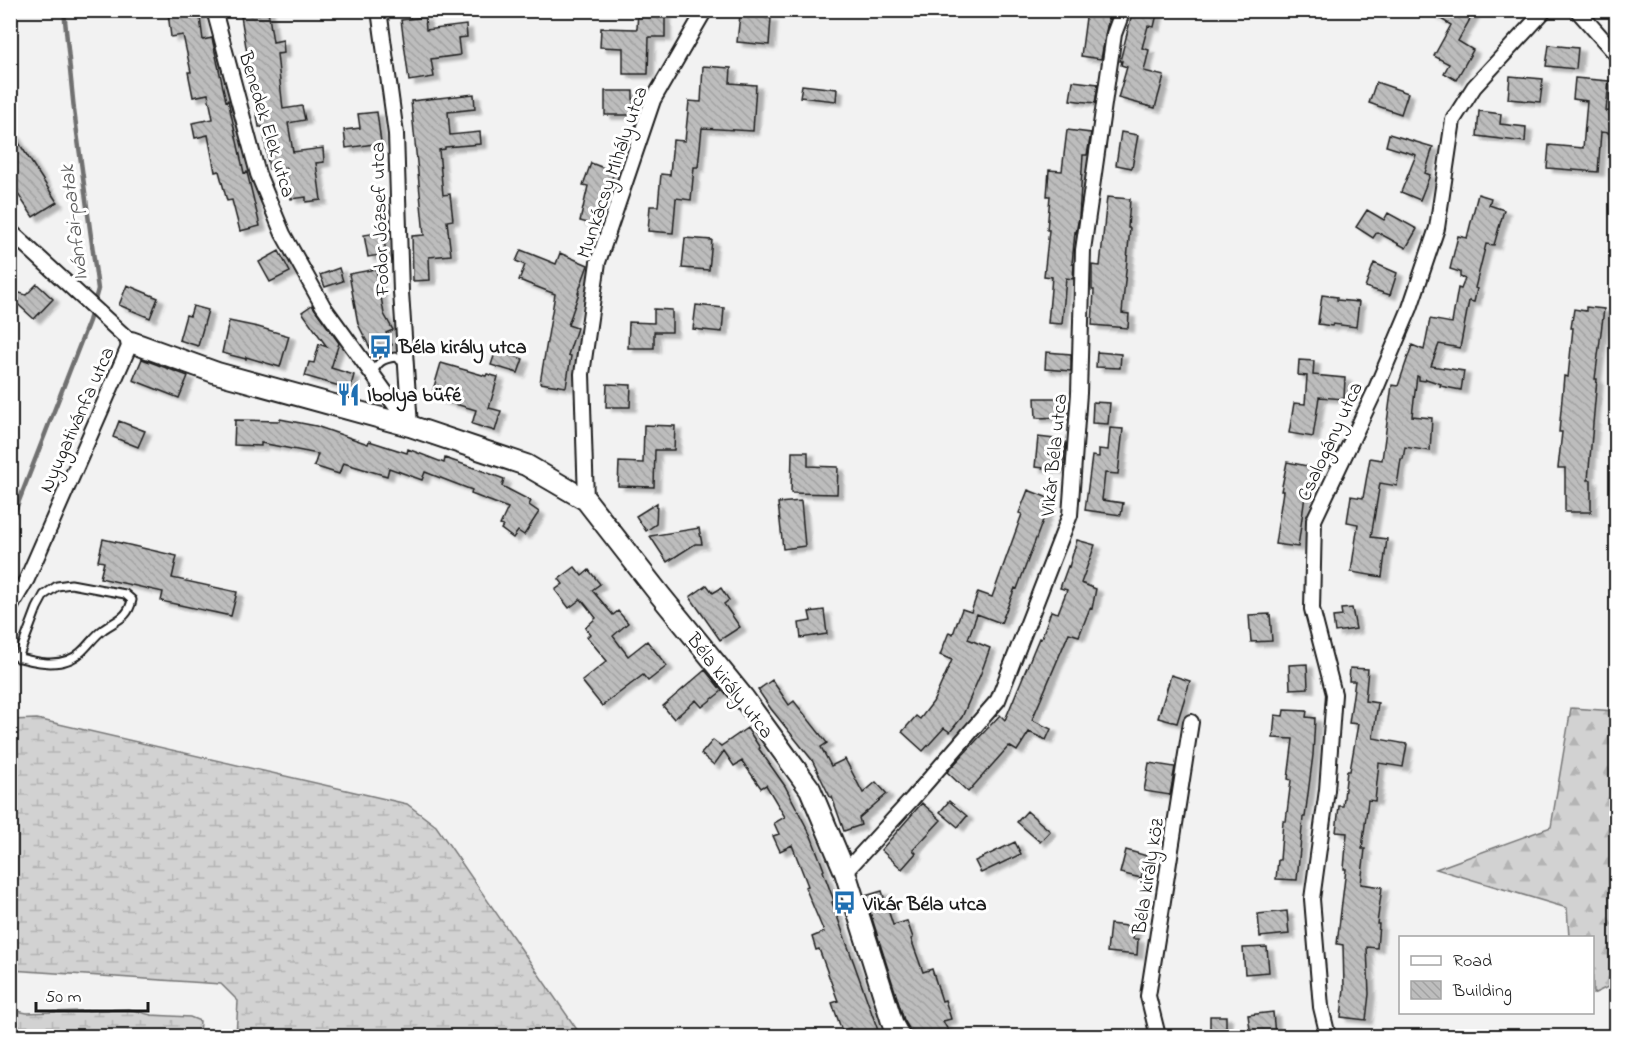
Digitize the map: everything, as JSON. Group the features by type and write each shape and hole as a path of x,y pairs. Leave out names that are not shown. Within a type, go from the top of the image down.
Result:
{"street":[{"name":"Benedek Elek utca","path":"214,10 258,174 283,234 323,306 410,426"},
{"name":"Fodor József utca","path":"379,10 396,134 401,292 410,426"},
{"name":"Munkácsy Mihály utca","path":"586,500 582,374 598,262 653,100 705,10"},
{"name":"Vikár Béla utca","path":"845,872 998,700 1070,515 1079,393 1083,250 1114,34 1123,10"},
{"name":"Csalogány utca","path":"1328,1036 1320,1007 1312,899 1327,790 1334,694 1312,609 1314,520 1375,391 1410,308 1437,228 1454,120 1473,87 1545,10"},
{"path":"1577,10 1617,54"},
{"path":"10,231 131,342"},
{"path":"10,245 27,247"},
{"name":"Béla király utca","path":"131,342 217,373 410,426 526,465 586,500 743,697 810,789 845,872 893,1025 899,1036"},
{"name":"Nyugativánfa utca","path":"10,608 27,579 131,342"},
{"name":"Béla király köz","path":"1158,1036 1148,996 1191,722"}],"lane":[{"path":"372,374 377,363 384,359 395,357 406,364"},
{"path":"71,584 125,594 132,600 130,610 122,618 102,630 80,654 67,661 52,664 14,656 44,595 57,586 71,584"}],"green space":[{"path":"1571,708 1616,711 1616,983 1594,994 1594,936 1569,936 1567,908 1436,869 1551,827"},
{"path":"37,719 407,804 436,826 580,1034 584,1036 236,1036 238,1001 221,984 11,970 11,720"},
{"path":"129,1009 151,1015 190,1017 200,1021 199,1036 11,1036 11,1010 27,1013"}],"building":[{"path":"199,10 203,40 212,38 244,173 247,172 260,226 240,231 232,200 227,201 219,171 215,172 208,135 195,138 192,123 213,119 208,94 193,97 188,72 191,72 183,35 171,37 168,13"},
{"path":"240,10 268,10 273,42 283,40 284,53 277,54 283,109 302,106 305,120 288,123 293,152 323,148 324,162 316,163 321,200 306,202 306,197 291,199 286,167 269,169 263,127 259,127"},
{"path":"638,10 649,10 649,14 665,14 665,37 649,37 648,74 623,74 623,48 600,47 601,28 637,29"},
{"path":"1087,10 1110,10 1101,59 1081,56"},
{"path":"1133,10 1158,10 1154,27 1148,26 1142,48 1149,50 1144,71 1164,76 1155,108 1118,98 1127,67 1121,65 1122,61 1120,61"},
{"path":"1426,10 1475,10 1458,41 1473,50 1456,80 1444,73 1449,64 1434,56 1451,25"},
{"path":"740,15 771,18 769,45 737,42"},
{"path":"425,17 426,30 466,25 467,37 458,38 460,55 431,59 434,77 409,81 401,20"},
{"path":"1549,45 1578,48 1576,69 1546,66"},
{"path":"703,66 731,68 730,83 756,85 753,131 702,128 698,167 694,167 691,200 676,198 673,233 648,231 650,206 658,206 661,174 670,175 673,140 685,141 689,101 701,102"},
{"path":"1510,76 1543,79 1540,102 1508,99"},
{"path":"1575,78 1609,81 1606,111 1617,112 1617,134 1601,132 1598,172 1547,168 1549,145 1583,148 1587,101 1573,99"},
{"path":"1073,81 1098,84 1095,103 1070,100"},
{"path":"1376,82 1408,93 1401,114 1369,103"},
{"path":"802,85 837,89 836,101 800,97"},
{"path":"605,91 633,91 633,115 605,115"},
{"path":"474,94 475,109 448,112 450,135 480,132 481,144 445,147 439,150 443,195 450,194 453,220 447,221 451,255 429,257 430,280 413,281 412,236 424,235 411,101"},
{"path":"1479,111 1501,114 1500,124 1526,127 1525,142 1477,136"},
{"path":"377,112 381,143 346,148 344,130 360,128 358,114"},
{"path":"10,129 57,202 33,217 10,182"},
{"path":"1067,130 1091,133 1087,155 1083,155 1079,217 1072,264 1074,264 1073,279 1066,278 1062,324 1048,323 1052,277 1044,276 1049,230 1047,230 1050,196 1047,196 1049,170 1062,171"},
{"path":"1121,132 1138,135 1132,168 1116,165"},
{"path":"1389,134 1433,147 1425,173 1430,175 1420,200 1401,192 1416,155 1386,146"},
{"path":"591,163 614,172 599,226 580,221 588,186 583,185"},
{"path":"1478,194 1491,198 1489,205 1504,210 1494,245 1486,244 1475,288 1477,289 1474,302 1469,301 1460,348 1439,344 1431,366 1464,371 1461,390 1440,386 1441,384 1426,379 1425,381 1419,380 1417,376 1412,416 1432,418 1430,451 1405,447 1397,486 1380,483 1371,537 1387,539 1382,577 1351,572 1358,524 1347,522 1351,496 1363,498 1370,458 1382,460 1392,385 1398,386 1412,345 1424,350 1430,319 1452,323 1458,288 1461,289 1465,279 1460,277 1460,272 1450,269 1458,236 1467,238"},
{"path":"1107,197 1130,199 1128,228 1130,228 1122,313 1129,314 1128,328 1092,325 1094,290 1092,290 1092,265 1100,266"},
{"path":"1367,210 1384,220 1388,213 1417,229 1406,248 1377,232 1373,238 1356,227"},
{"path":"383,232 386,254 368,257 364,235"},
{"path":"685,238 712,240 709,270 682,268"},
{"path":"521,250 556,264 560,253 588,265 568,325 577,328 568,355 571,356 566,387 540,383 555,294 519,280 525,265 516,261"},
{"path":"279,251 290,272 270,282 259,262"},
{"path":"1374,263 1397,273 1390,295 1365,287"},
{"path":"339,268 343,281 325,287 320,275"},
{"path":"376,269 384,314 393,330 386,333 392,345 373,354 358,324 349,274"},
{"path":"37,284 53,299 34,319 10,297 10,290 26,295"},
{"path":"127,285 158,298 150,318 119,305"},
{"path":"1322,295 1337,297 1337,300 1359,302 1356,327 1318,324"},
{"path":"312,305 339,343 331,368 354,375 350,389 305,376 309,362 314,363 319,344 327,347 302,312"},
{"path":"696,305 724,308 722,332 693,329"},
{"path":"193,306 208,310 198,346 179,340 186,315 190,316"},
{"path":"1586,307 1604,309 1595,379 1597,379 1588,480 1591,480 1591,512 1565,512 1565,468 1558,468 1564,376 1568,377 1574,309 1586,311"},
{"path":"654,309 672,310 672,332 654,332 654,348 628,348 629,322 654,323"},
{"path":"229,321 289,336 280,367 222,353"},
{"path":"496,350 523,359 518,373 491,365"},
{"path":"1046,352 1071,354 1071,371 1045,369"},
{"path":"1097,352 1121,354 1120,368 1096,367"},
{"path":"142,359 188,376 179,398 133,380"},
{"path":"1299,360 1314,361 1313,375 1345,378 1344,399 1319,397 1313,437 1289,433 1294,403 1305,404 1307,376 1298,375"},
{"path":"441,363 486,376 487,374 498,377 489,408 501,411 495,431 472,424 476,410 431,397"},
{"path":"607,384 631,385 630,407 606,407"},
{"path":"1035,398 1067,398 1067,417 1036,418"},
{"path":"1093,402 1110,403 1108,424 1092,423"},
{"path":"280,419 316,426 368,444 369,441 407,453 408,449 444,463 445,458 480,470 504,479 502,486 531,501 529,505 539,512 524,535 518,531 513,538 501,529 503,526 500,525 508,508 471,494 472,490 425,472 422,480 389,468 387,476 343,463 339,474 314,466 318,454 261,443 261,446 234,445 235,420 280,421"},
{"path":"119,421 145,431 138,447 113,437"},
{"path":"644,425 675,426 674,450 655,450 654,487 618,486 619,462 643,463"},
{"path":"1110,428 1123,429 1118,474 1105,473 1102,500 1123,503 1121,515 1085,510 1092,456 1099,457 1099,449 1108,450"},
{"path":"1038,437 1063,440 1062,443 1066,443 1063,470 1035,467"},
{"path":"792,452 808,452 808,466 838,467 837,494 791,493"},
{"path":"1287,462 1313,467 1307,496 1305,496 1298,547 1275,544"},
{"path":"1028,490 1051,499 1017,589 1015,588 1001,623 977,614 968,639 990,648 981,673 962,717 950,732 944,728 923,751 902,732 916,716 920,719 933,702 952,660 940,655 949,632 953,634 962,609 971,612 978,592 992,597 1022,514 1019,513"},
{"path":"801,501 805,546 783,549 778,503"},
{"path":"657,503 656,524 646,531 636,516"},
{"path":"699,528 702,544 695,544 667,562 650,536"},
{"path":"103,539 177,556 172,578 237,592 231,616 161,601 163,592 100,578 104,562 98,561"},
{"path":"1077,540 1095,545 1081,583 1096,589 1092,609 1090,608 1079,636 1069,633 1032,720 1051,729 1046,740 1029,732 1017,751 1009,746 968,792 947,772 1000,715 1005,720 1051,611 1058,613 1067,590 1060,588"},
{"path":"575,567 582,576 589,570 600,584 592,590 613,615 618,611 628,623 613,636 628,656 647,641 667,666 648,681 643,675 602,706 582,681 607,661 587,637 590,634 585,628 596,618 581,599 569,608 555,590 563,584 559,579"},
{"path":"707,585 713,593 721,588 729,600 724,604 740,627 720,640 690,597"},
{"path":"1352,608 1356,629 1335,632 1333,617 1342,616 1341,609"},
{"path":"824,610 827,634 801,638 799,623 811,621 809,612"},
{"path":"1270,614 1272,641 1251,642 1249,615"},
{"path":"1307,664 1308,688 1290,689 1289,665"},
{"path":"1350,668 1368,669 1365,701 1378,703 1373,738 1407,744 1403,767 1379,763 1375,801 1368,800 1362,849 1365,849 1361,884 1382,887 1377,924 1379,924 1377,948 1367,947 1369,994 1366,1020 1341,1017 1344,988 1343,945 1337,944 1346,869 1344,869 1347,833 1336,832 1339,806 1343,806 1347,771 1350,771 1358,724 1349,723 1355,681 1349,681"},
{"path":"705,670 722,691 702,707 696,700 674,719 663,706"},
{"path":"1171,675 1190,681 1177,723 1158,718"},
{"path":"772,680 789,705 794,701 827,743 821,747 831,766 845,759 863,793 876,782 887,794 859,818 861,825 844,831 832,797 812,760 758,690"},
{"path":"1284,710 1307,711 1306,717 1315,718 1313,755 1305,817 1303,817 1297,880 1276,879 1291,780 1288,779 1293,739 1273,738 1275,715 1283,716"},
{"path":"747,728 785,786 811,836 880,1036 853,1036 850,1028 842,1031 832,1003 838,1001 819,949 816,950 812,937 824,932 805,887 808,886 792,845 780,851 773,836 779,834 774,823 785,817 766,785 761,788 742,761 734,766 724,751 714,765 701,754 713,740 721,746"},
{"path":"1149,763 1175,767 1170,795 1144,791"},
{"path":"949,801 967,816 958,827 940,812"},
{"path":"922,803 941,820 913,850 916,853 902,869 881,850"},
{"path":"1027,811 1050,831 1040,842 1017,822"},
{"path":"1015,842 1021,854 981,873 975,861"},
{"path":"1126,850 1147,856 1141,878 1120,873"},
{"path":"882,891 893,925 907,921 923,972 932,969 942,1001 945,1000 951,1019 943,1021 951,1036 911,1036 865,896"},
{"path":"1287,911 1289,934 1260,937 1258,914"},
{"path":"1110,924 1135,927 1133,939 1138,939 1137,955 1107,952"},
{"path":"1267,947 1269,972 1245,974 1243,948"},
{"path":"1273,1012 1275,1036 1251,1036 1248,1015"},
{"path":"1210,1016 1226,1016 1226,1036 1210,1036"}],"waterway":[{"name":"Ivánfai-patak","path":"10,524 89,321 98,289 74,110 64,10"}],"place":[{"name":"Béla király utca","path":"381,346"},
{"name":"Ibolya büfé","path":"349,394"},
{"name":"Vikár Béla utca","path":"845,903"}]}
